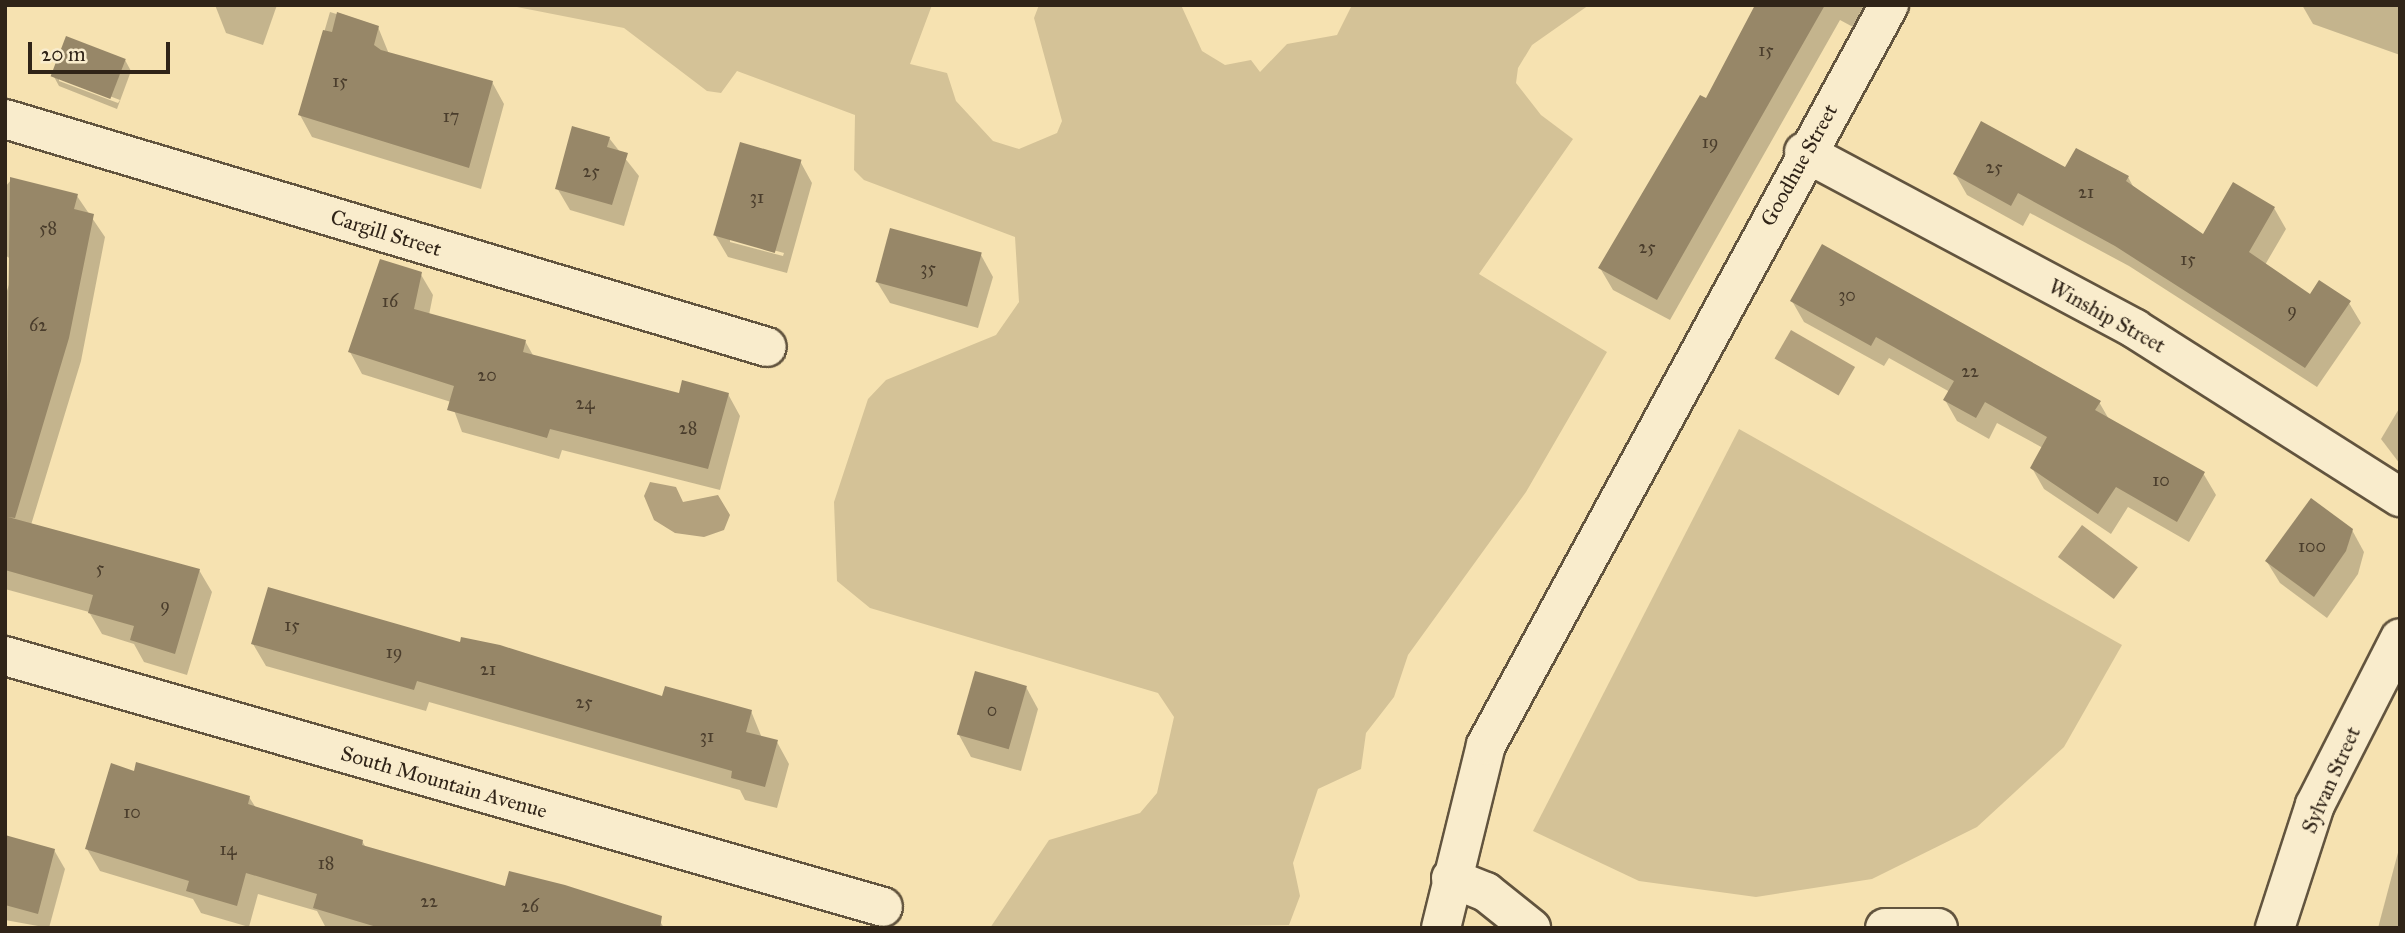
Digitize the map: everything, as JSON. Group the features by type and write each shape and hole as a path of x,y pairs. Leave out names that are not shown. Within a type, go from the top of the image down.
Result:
{"street":[{"name":"Goodhue Street","path":"1441,928 1451,878 1486,745 1804,152 1889,5"},
{"name":"Cargill Street","path":"5,119 766,347"},
{"name":"Winship Street","path":"1804,152 2135,329 2400,497"},
{"name":"Sylvan Street","path":"2276,928 2315,805 2400,638"},
{"name":"South Mountain Avenue","path":"5,656 883,907"},
{"path":"1451,878 1486,892 1531,928"},
{"path":"1885,928 1938,928"}],"shaded area":[{"path":"507,5 932,5 910,64 947,73 956,101 993,141 1019,149 1057,133 1062,121 1034,18 1039,5 1181,5 1202,51 1225,65 1251,60 1260,72 1287,44 1337,35 1352,5 1589,5 1532,45 1518,68 1516,83 1541,115 1573,139 1479,274 1607,352 1526,492 1408,655 1394,697 1366,733 1361,769 1318,789 1293,863 1300,896 1289,925 990,928 1049,840 1140,813 1157,793 1174,717 1158,693 870,608 837,581 834,502 868,399 886,380 996,335 1019,302 1015,237 864,180 854,170 855,115 737,71 721,93 707,91 624,28"},
{"path":"1791,330 1855,367 1839,396 1774,359"},
{"path":"1739,429 2122,645 2064,747 1977,827 1872,879 1756,897 1639,881 1533,831"},
{"path":"650,482 676,487 683,502 718,495 730,515 724,530 704,537 675,533 654,520 644,496"},
{"path":"2082,525 2138,567 2114,599 2058,557"}],"building":[{"path":"1755,5 1825,5 1657,300 1598,268 1700,95 1706,98"},
{"path":"337,12 379,26 374,45 381,50 493,81 469,168 298,115 323,30 332,32"},
{"path":"66,36 126,59 110,99 51,76"},
{"path":"1981,121 2065,167 2076,148 2129,176 2126,181 2203,234 2233,182 2275,207 2249,252 2310,294 2319,280 2351,301 2305,368 2115,246 2018,193 2011,206 1953,174"},
{"path":"572,126 610,137 607,147 628,153 612,205 555,189"},
{"path":"740,142 802,160 775,253 713,235"},
{"path":"10,177 78,194 74,209 94,214 69,338 15,518 8,517 200,569 175,654 130,640 134,626 88,613 93,595 5,570"},
{"path":"890,228 982,253 967,307 876,282"},
{"path":"1822,244 2101,401 2095,410 2205,472 2177,522 2116,487 2098,514 2030,468 2047,437 1985,402 1976,418 1943,400 1954,381 1876,337 1871,346 1790,301"},
{"path":"380,259 422,272 414,309 526,340 523,352 679,393 682,380 729,393 708,469 550,429 547,438 447,410 454,386 348,352"},
{"path":"2311,498 2353,529 2346,551 2314,597 2265,561"},
{"path":"268,587 460,642 461,637 500,645 662,696 665,686 752,710 746,732 778,740 765,787 731,778 732,771 417,681 414,690 251,644"},
{"path":"975,671 1027,686 1009,749 957,734"},
{"path":"136,762 250,796 248,804 363,840 362,845 505,886 509,871 565,885 662,916 660,928 380,928 313,908 317,894 246,873 237,906 186,891 189,881 85,849 111,763 134,771"},
{"path":"5,835 55,849 38,914 5,905"}]}
